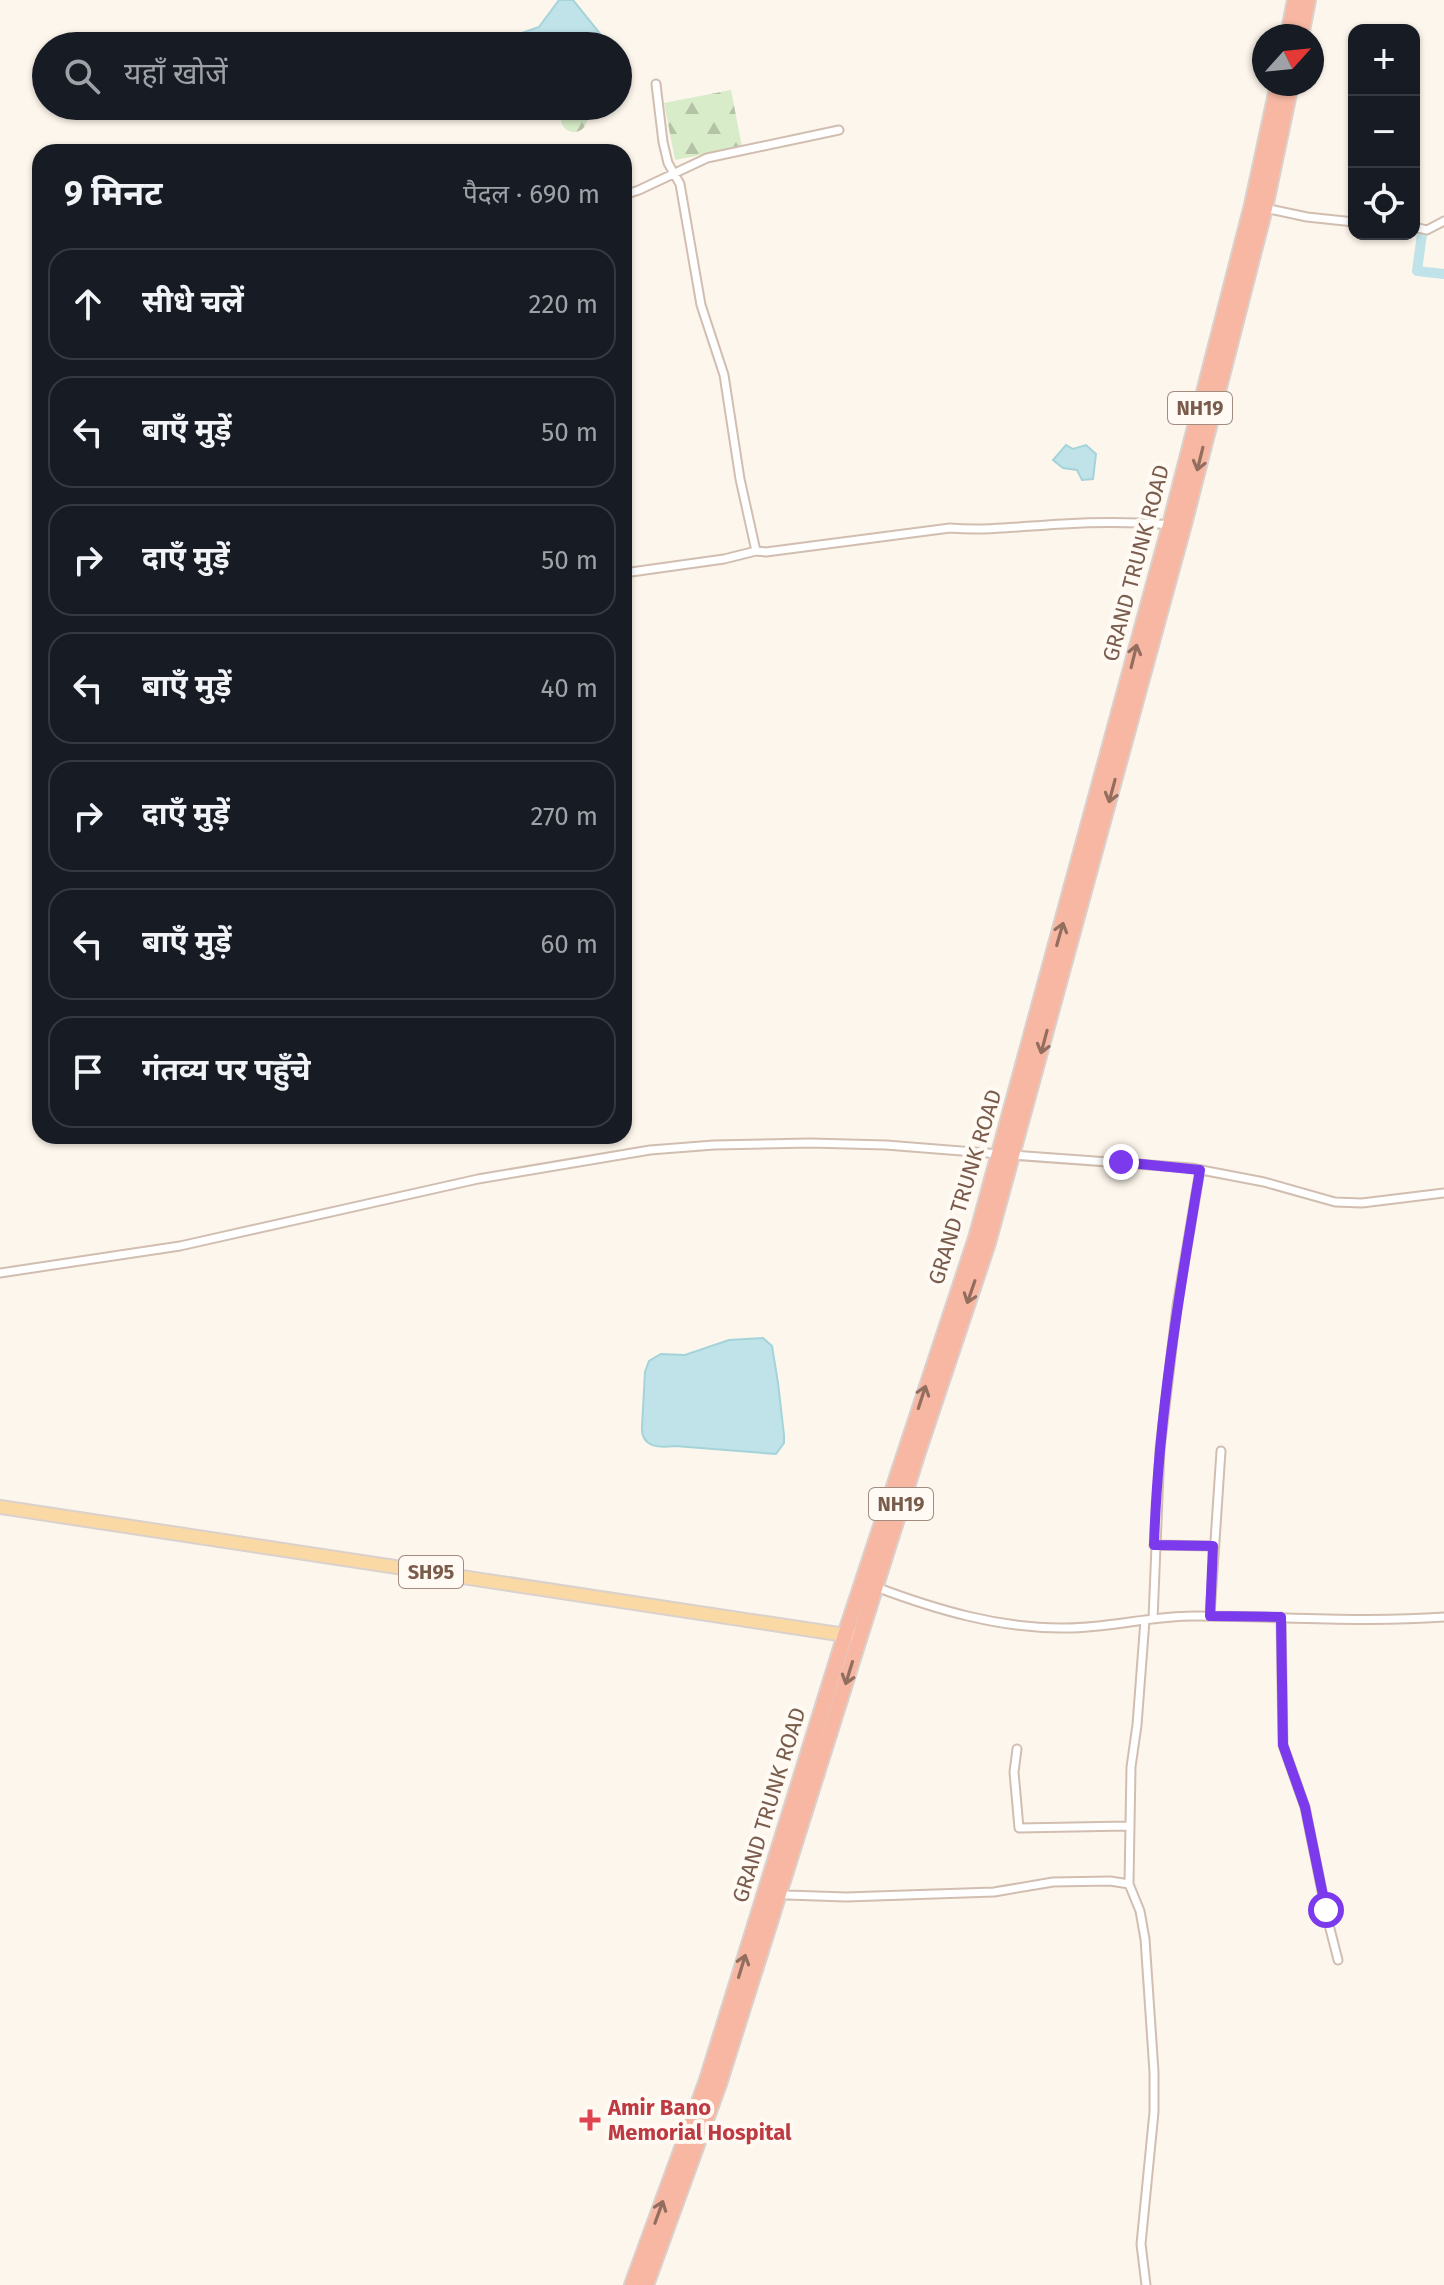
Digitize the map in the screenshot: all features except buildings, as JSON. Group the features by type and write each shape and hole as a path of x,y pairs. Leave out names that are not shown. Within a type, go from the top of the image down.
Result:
{"highway":[{"path":"1290,24 1295,0"},
{"path":"1303,24 1308,0"},
{"name":"GRAND TRUNK ROAD","path":"646,2285 809,1776 861,1632 869,1585 913,1444 988,1243 1006,1155 1248,250 1276,96"},
{"name":"GRAND TRUNK ROAD","path":"1248,250 1265,208 1288,96"},
{"name":"GRAND TRUNK ROAD","path":"1171,547 1170,525 1218,366"},
{"name":"GRAND TRUNK ROAD","path":"809,1776 845,1635 869,1585"},
{"name":"GRAND TRUNK ROAD","path":"632,2285 702,2114"}],"main road":[{"name":"SH95","path":"0,1507 845,1635 861,1632"}],"street":[{"path":"656,84 663,142 680,184 701,305 724,375 756,551"},
{"path":"632,192 707,158 839,130"},
{"path":"1265,208 1348,221"},
{"path":"1420,228 1427,230 1444,221"},
{"path":"632,572 724,559 756,551 950,528 979,530 1134,522 1170,525"},
{"path":"0,1273 180,1246 478,1179 650,1150 714,1145 886,1145 1200,1170 1264,1182 1335,1202 1362,1203 1444,1193"},
{"path":"1146,2285 1141,2244 1154,2112 1154,2072 1145,1939 1140,1911 1129,1884 1128,1826 1131,1767 1149,1619 1163,1417 1177,1306 1200,1170"},
{"path":"1210,1616 1221,1451"},
{"path":"1154,1545 1213,1546"},
{"path":"869,1585 922,1604 1015,1627 1068,1629 1149,1619 1210,1616 1365,1621 1444,1617"},
{"path":"1281,1617 1283,1745 1305,1807 1338,1960"},
{"path":"1017,1749 1014,1772 1019,1828 1128,1826"},
{"path":"773,1890 787,1895 846,1897 994,1892 1053,1882 1110,1881 1129,1884"}],"green space":[{"path":"731,90 742,147 675,160 664,103"},
{"path":"561,120 587,120 583,128 574,132"}],"water":[{"path":"559,0 573,0 599,32 525,32 539,27"},
{"path":"1066,445 1073,449 1086,445 1096,454 1093,479 1082,480 1077,470 1063,468 1053,460"},
{"path":"763,1338 772,1346 784,1435 784,1443 776,1454 648,1443 642,1427 645,1372 649,1361 661,1354 685,1355 729,1340"}],"waterway":[{"path":"1422,234 1417,271 1444,274"}],"place":[{"name":"Amir Bano Memorial Hospital","path":"590,2120"}],"route":[{"path":"1121,1162 1200,1170 1177,1306 1160,1449 1154,1545 1213,1546 1210,1616 1281,1617 1283,1745 1305,1807 1326,1910"}]}
